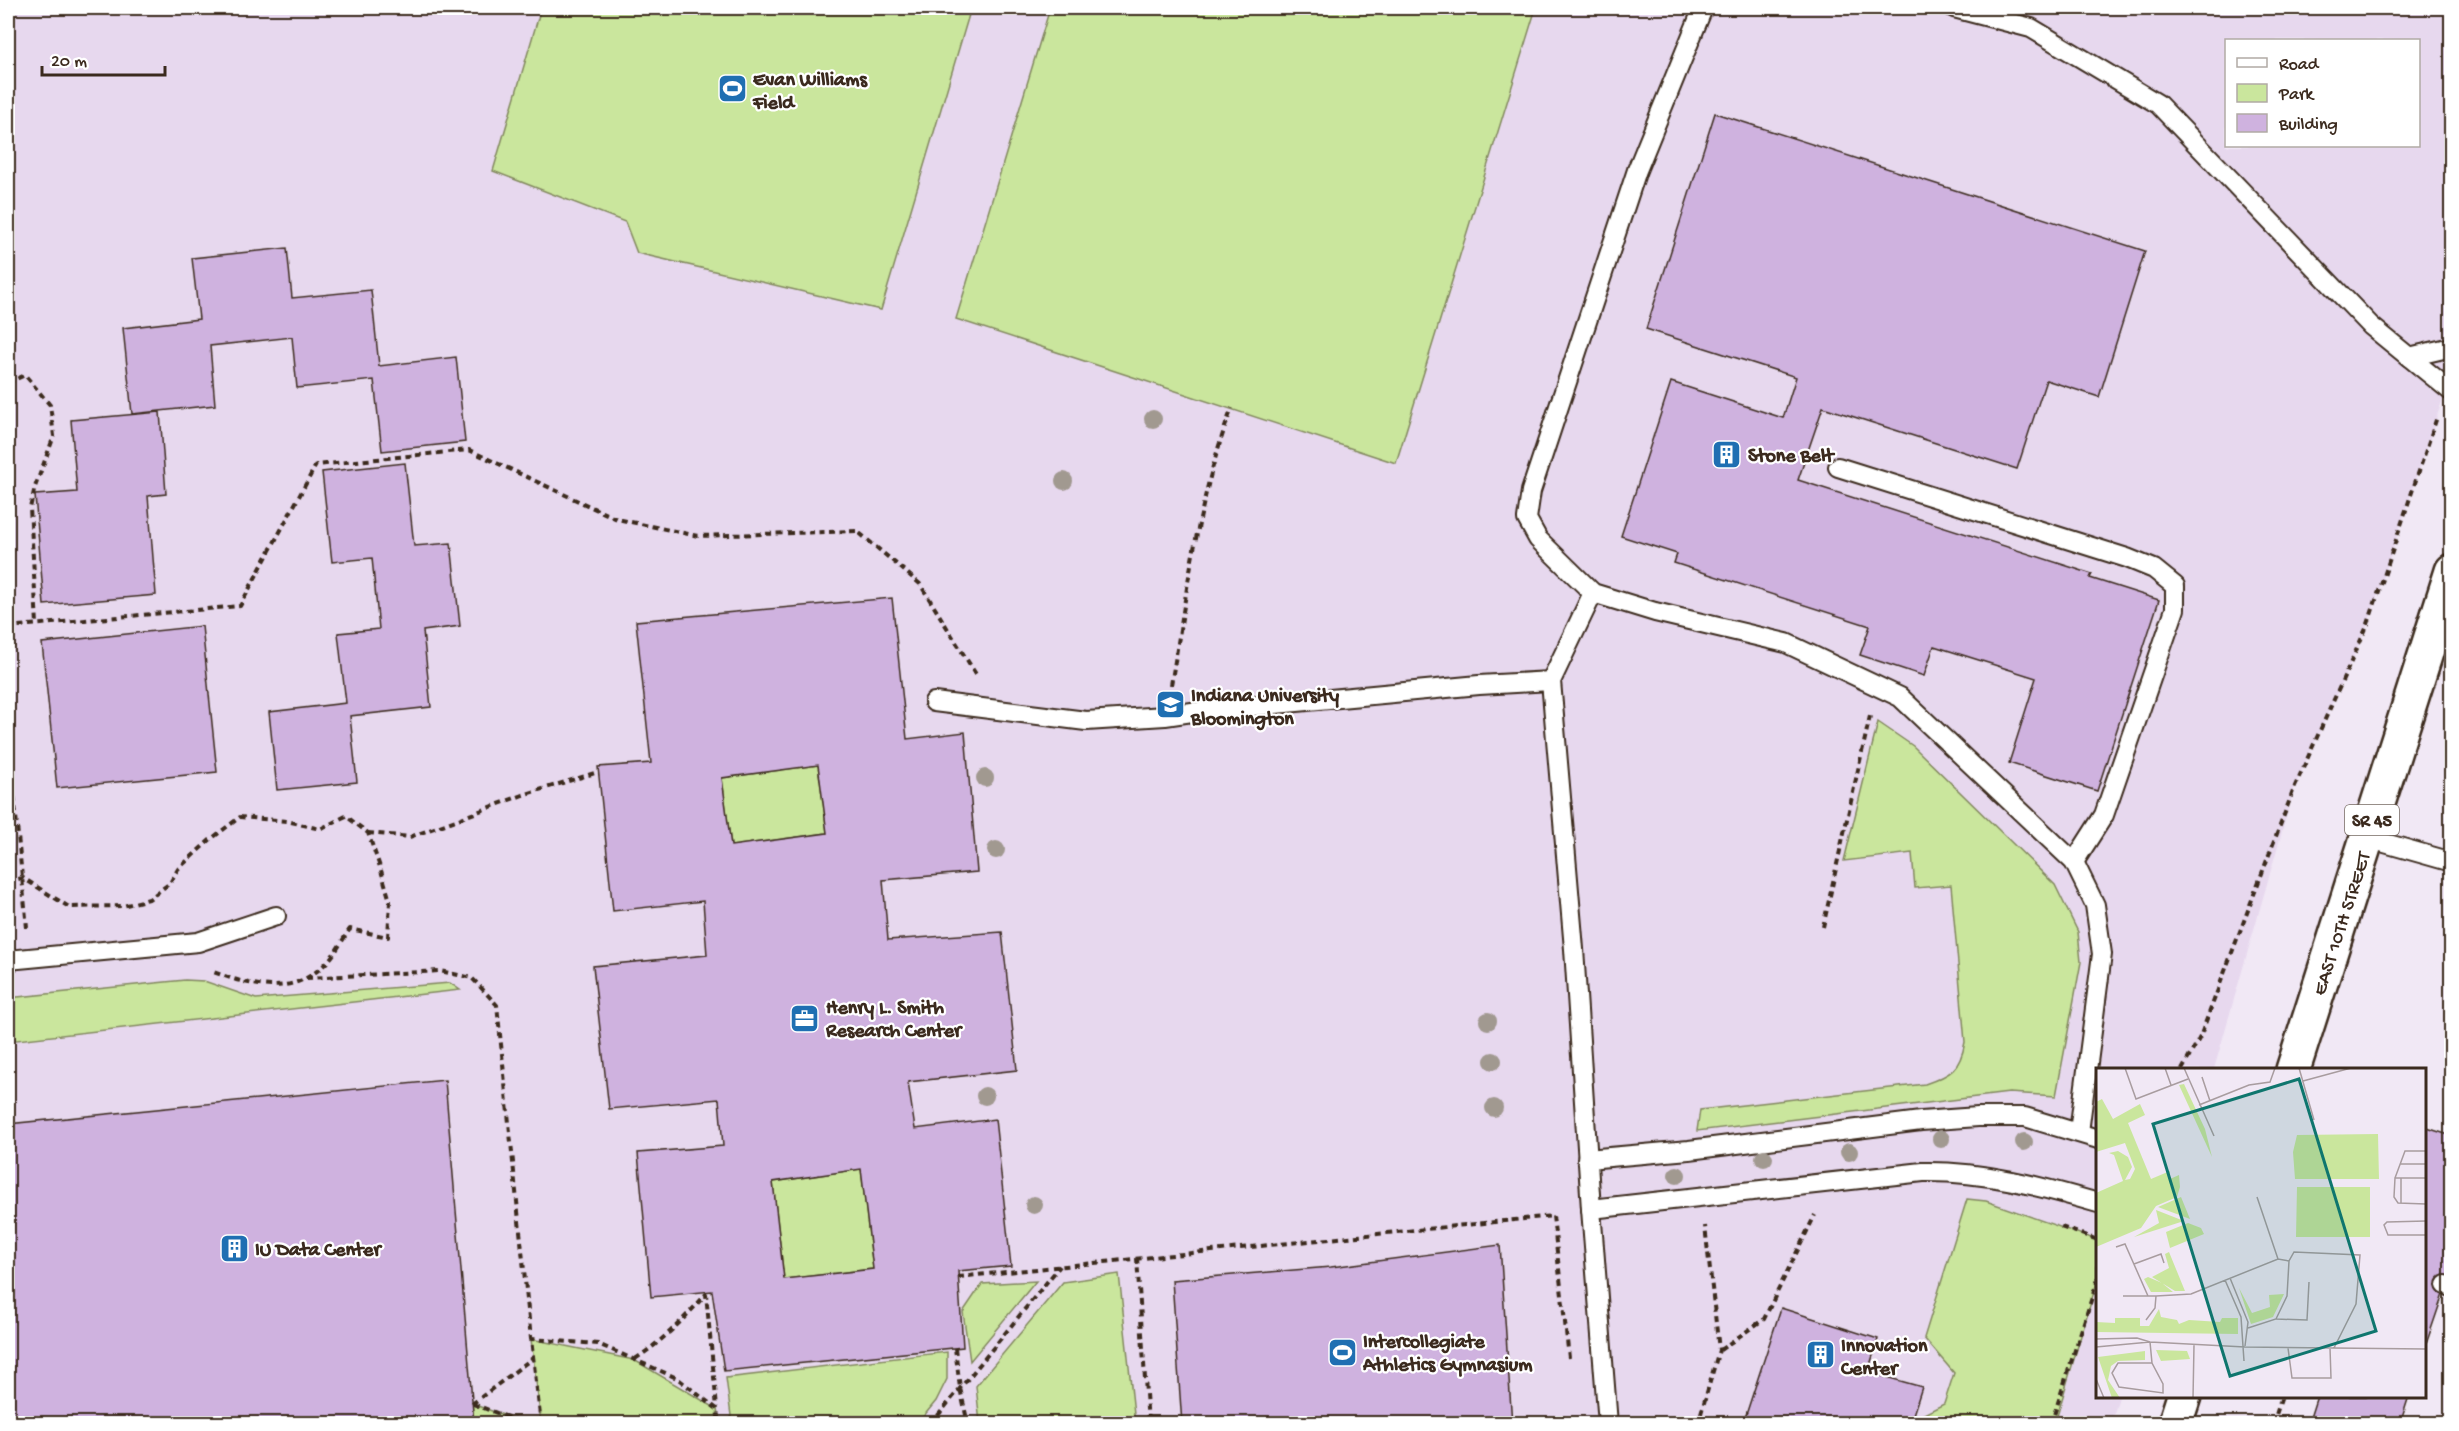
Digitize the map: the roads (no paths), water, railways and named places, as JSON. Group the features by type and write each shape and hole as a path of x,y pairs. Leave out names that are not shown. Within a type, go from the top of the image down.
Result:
{"main road":[{"name":"EAST 10TH STREET","path":"2294,1068 2451,571"},
{"path":"2175,1424 2183,1398"}],"lane":[{"path":"1703,8 1637,170 1531,491 1527,519 1538,539 1593,593 1655,612 1786,643 1900,697 2074,862 2095,905 2102,954 2079,1132"},
{"path":"1954,8 2031,28 2158,104 2371,327 2449,390"},
{"path":"2409,357 2451,347"},
{"path":"1838,467 2127,558 2154,569 2175,586 2175,609 2103,815 2074,862"},
{"path":"1593,593 1551,681 1574,949 1587,1159 1608,1424"},
{"path":"934,702 1086,722 1456,687 1551,681"},
{"path":"2367,838 2451,862"},
{"path":"8,960 198,942 276,916"},
{"path":"1587,1159 1689,1150 1921,1121 1978,1117 2025,1117 2096,1139"},
{"path":"1591,1209 1923,1172 1959,1172 2056,1191 2096,1203"}],"place":[{"name":"Evan Williams Field","path":"732,89"},
{"name":"Stone Belt","path":"1727,454"},
{"name":"Indiana University Bloomington","path":"1170,705"},
{"name":"Henry L. Smith Research Center","path":"805,1018"},
{"name":"IU Data Center","path":"234,1248"},
{"name":"Intercollegiate Athletics Gymnasium","path":"1342,1352"},
{"name":"Innovation Center","path":"1820,1355"}]}
